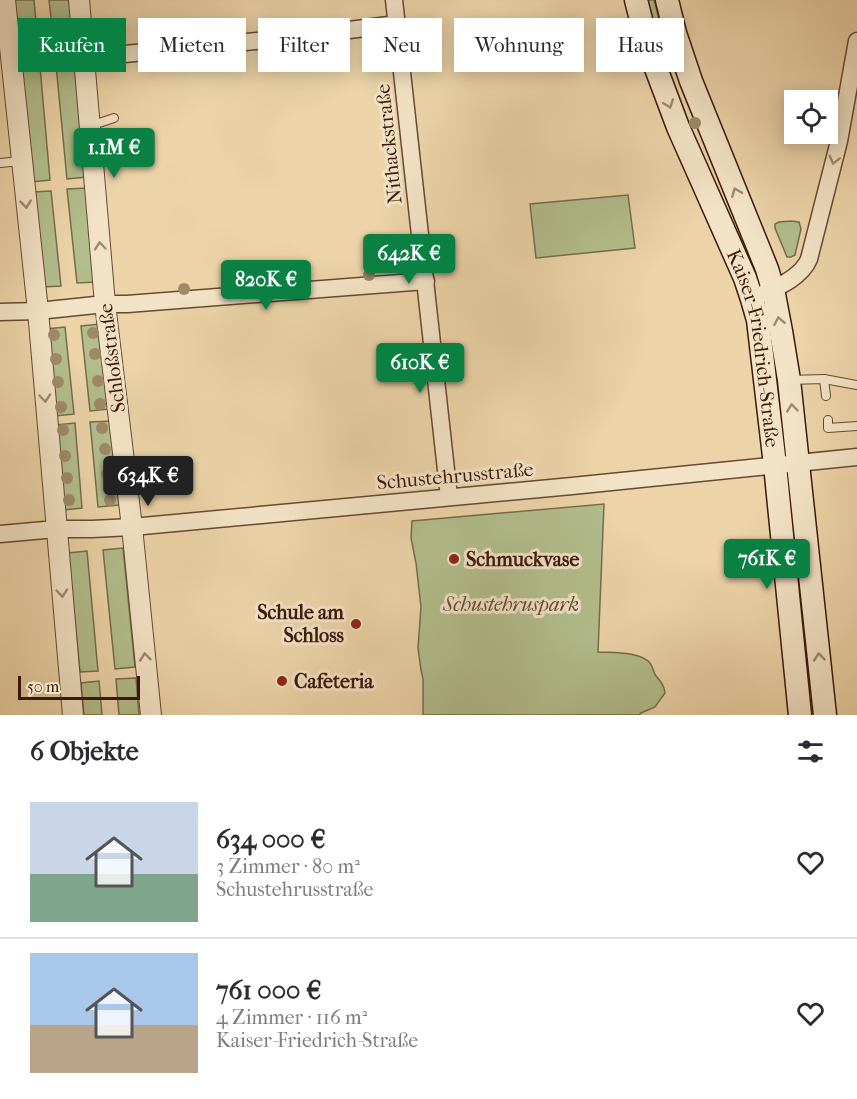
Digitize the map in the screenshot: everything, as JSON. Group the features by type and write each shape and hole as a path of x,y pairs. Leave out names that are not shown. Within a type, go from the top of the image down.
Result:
{"main road":[{"name":"Kaiser-Friedrich-Straße","path":"636,0 648,47 678,127 745,278 758,320 800,715"},
{"name":"Kaiser-Friedrich-Straße","path":"667,0 691,81 773,289 789,380 825,715"}],"street":[{"path":"5,0 38,311 73,715"},
{"name":"Schloßstraße","path":"79,0 81,18"},
{"name":"Nithackstraße","path":"394,0 396,18"},
{"path":"126,54 362,28"},
{"path":"752,299 773,289 806,267 839,141 857,41"},
{"name":"Schloßstraße","path":"85,72 105,304 132,527 151,715"},
{"name":"Nithackstraße","path":"402,72 449,497"},
{"path":"6,311 38,311 105,304 426,281"},
{"name":"Schustehrusstraße","path":"0,534 57,529 132,527 857,457"}],"lane":[{"path":"90,126 114,118"},
{"path":"0,164 21,161"},
{"path":"789,380 824,379 857,385"},
{"path":"824,379 826,396"},
{"path":"845,383 846,394"},
{"path":"828,420 828,428 850,424"}],"green space":[{"path":"15,0 34,0 36,18 18,18 18,34"},
{"path":"49,0 70,0 72,18 51,18"},
{"path":"646,0 654,0 659,18 650,18"},
{"path":"21,72 40,72 50,180 32,182"},
{"path":"57,72 76,72 87,177 67,179"},
{"path":"88,188 97,282 77,283 67,189"},
{"path":"51,191 61,286 42,287 33,192"},
{"path":"628,195 635,248 536,258 530,204"},
{"path":"799,222 801,229 795,255 787,257 775,224"},
{"path":"101,324 109,409 90,411 81,326"},
{"path":"65,327 74,414 55,416 46,329"},
{"path":"111,421 119,505 98,507 90,422"},
{"path":"75,423 82,508 64,510 56,425"},
{"path":"791,493 812,695 807,696 787,494"},
{"name":"Schustehruspark","path":"604,504 598,652 640,656 650,663 665,693 655,707 639,715 423,715 423,679 418,648 421,607 411,538 412,521"},
{"path":"123,548 135,667 115,669 103,550"},
{"path":"87,551 98,671 80,672 68,553"},
{"path":"136,678 139,715 119,715 116,679"},
{"path":"99,681 102,715 84,715 81,683"}],"place":[{"name":"Schmuckvase","path":"454,559"},
{"name":"Schule am Schloss","path":"356,624"},
{"name":"Cafeteria","path":"282,681"}]}
